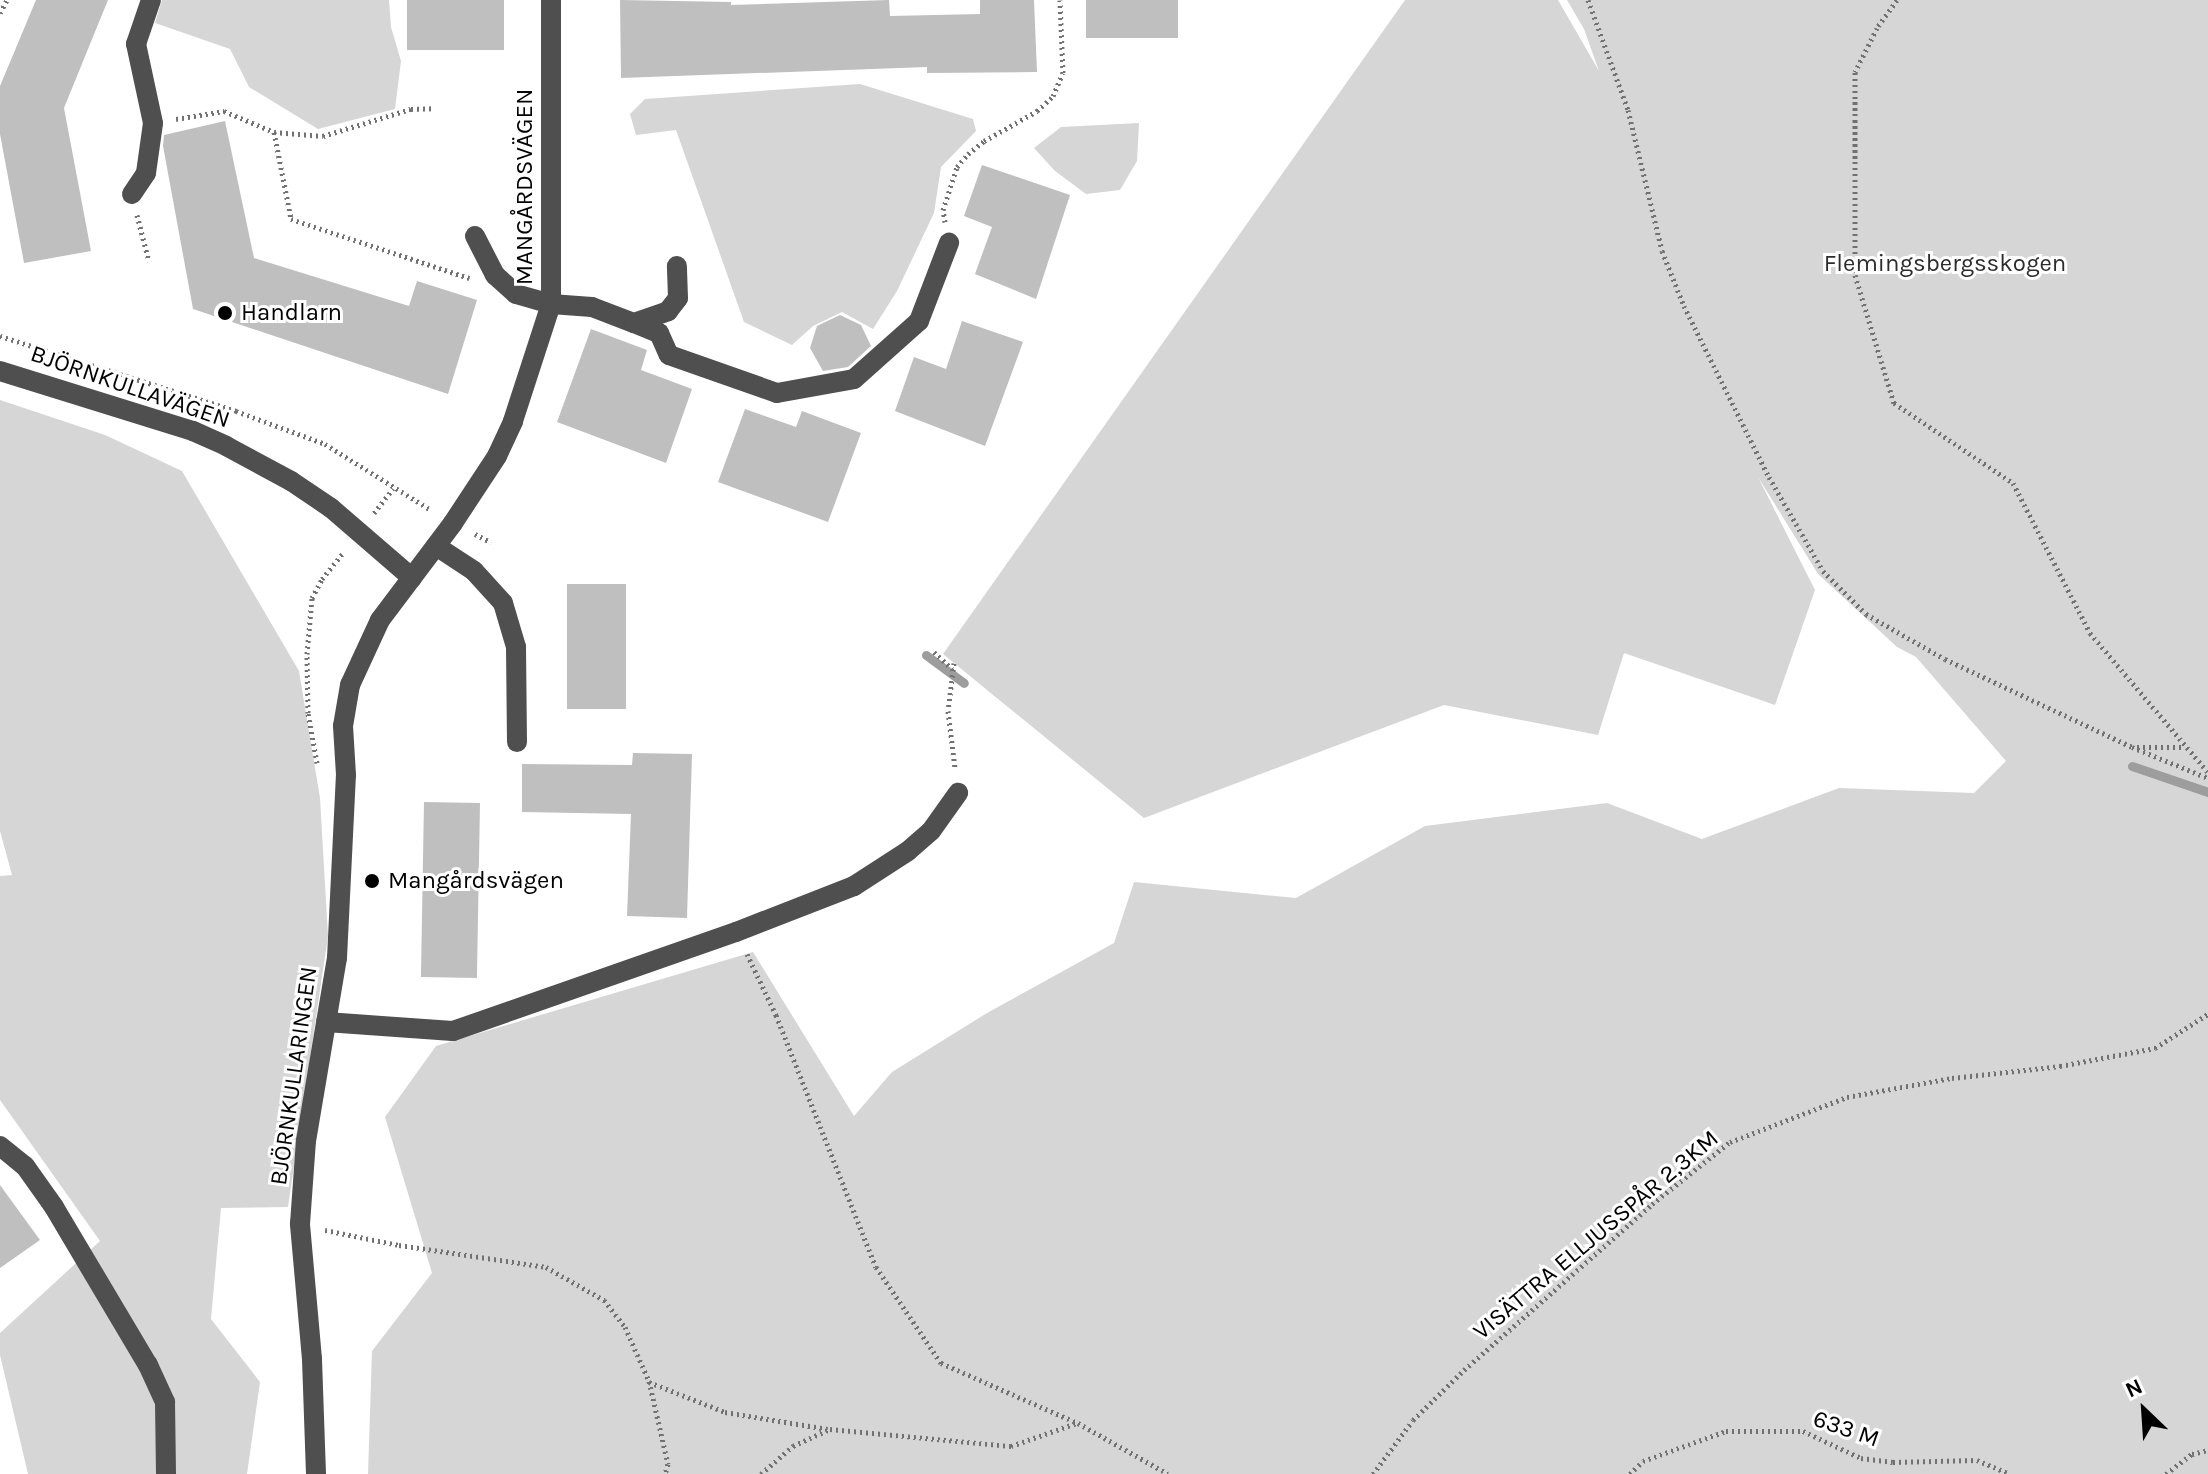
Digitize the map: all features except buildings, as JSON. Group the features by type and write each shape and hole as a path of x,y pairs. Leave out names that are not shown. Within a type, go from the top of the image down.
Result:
{"street":[{"path":"132,194 146,173 153,123 136,44 151,0"},
{"name":"MANGÅRDSVÄGEN","path":"412,578 497,456 513,421 551,304 551,0"},
{"path":"475,236 495,275 516,294 551,304 592,307 659,333 669,355 754,388 777,393 854,379 919,321 949,243"},
{"path":"634,323 668,311 678,298 677,266"},
{"name":"BJÖRNKULLAVÄGEN","path":"0,371 193,431 291,481 361,534 412,578"},
{"path":"436,546 474,571 503,603 516,647 517,742"},
{"name":"BJÖRNKULLARINGEN","path":"316,1474 314,1390 300,1224 306,1141 337,958 346,775 343,726 350,685 380,620 412,578"},
{"path":"326,1022 453,1031 736,932 854,886 908,851 931,831 958,793"},
{"path":"0,1146 25,1166 54,1207 148,1365 165,1402 166,1474"}],"path":[{"path":"0,13 7,0"},
{"path":"949,243 943,210 957,167 984,141 1037,111 1053,96 1063,73 1060,0"},
{"path":"1588,0 1628,110 1662,251 1684,306 1769,477 1823,571 1866,614 1945,659 2132,747 2208,775"},
{"path":"1897,0 1855,72 1855,275 1894,403 2013,483 2090,633 2208,775"},
{"path":"153,123 224,111 274,132 323,136 411,109 434,108"},
{"path":"274,132 291,219 471,279"},
{"path":"132,194 149,261"},
{"path":"319,773 308,713 307,654 312,598 322,579 361,534"},
{"path":"934,652 954,667 948,711 958,793"},
{"path":"2132,747 2184,747"},
{"path":"736,932 776,1015 876,1267 941,1363 1078,1423 1168,1474"},
{"name":"VISÄTTRA ELLJUSSPÅR 2,3KM","path":"1373,1474 1413,1420 1464,1370 1652,1204 1730,1142 1847,1097 1952,1078 2060,1066 2155,1048 2208,1014"},
{"path":"300,1224 399,1245 546,1267 604,1300 625,1327 649,1381 668,1464 665,1474"},
{"path":"649,1381 725,1412 833,1429 1011,1446 1078,1423"},
{"path":"761,1474 793,1446 833,1429"},
{"name":"633 M","path":"1630,1474 1643,1461 1726,1431 1803,1431 1861,1458 1893,1462 1977,1460 2010,1474"},
{"path":"2166,1474 2192,1454 2208,1450"}],"green space":[{"path":"162,0 389,0 391,27 401,61 395,109 318,129 249,87 230,49 155,23"},
{"name":"Flemingsbergsskogen","path":"1405,0 1558,0 1599,71 1584,29 1567,0 2208,0 2208,1474 368,1474 372,1351 432,1273 385,1117 436,1046 753,952 854,1116 892,1072 987,1013 1114,943 1134,882 1296,898 1425,826 1607,803 1702,839 1839,788 1974,793 2006,761 1916,657 1897,647 1818,574 1758,477 1815,590 1775,705 1624,653 1598,735 1444,705 1144,818 943,654"},
{"path":"860,84 973,119 976,131 941,167 934,213 897,291 873,329 842,312 813,326 792,345 744,322 676,130 636,135 630,114 645,99"},
{"path":"1139,123 1137,161 1120,190 1086,194 1055,171 1034,148 1061,127"},
{"path":"0,400 105,435 182,471 299,671 320,798 328,936 288,1207 221,1208 211,1319 260,1382 247,1474 28,1474 0,1355 0,1333 100,1241 0,1100 0,876 12,875 0,831"}],"waterway":[{"path":"926,655 964,683"},
{"path":"2132,766 2208,792"}],"place":[{"name":"Handlarn","path":"225,313"},
{"name":"Mangårdsvägen","path":"372,881"}]}
